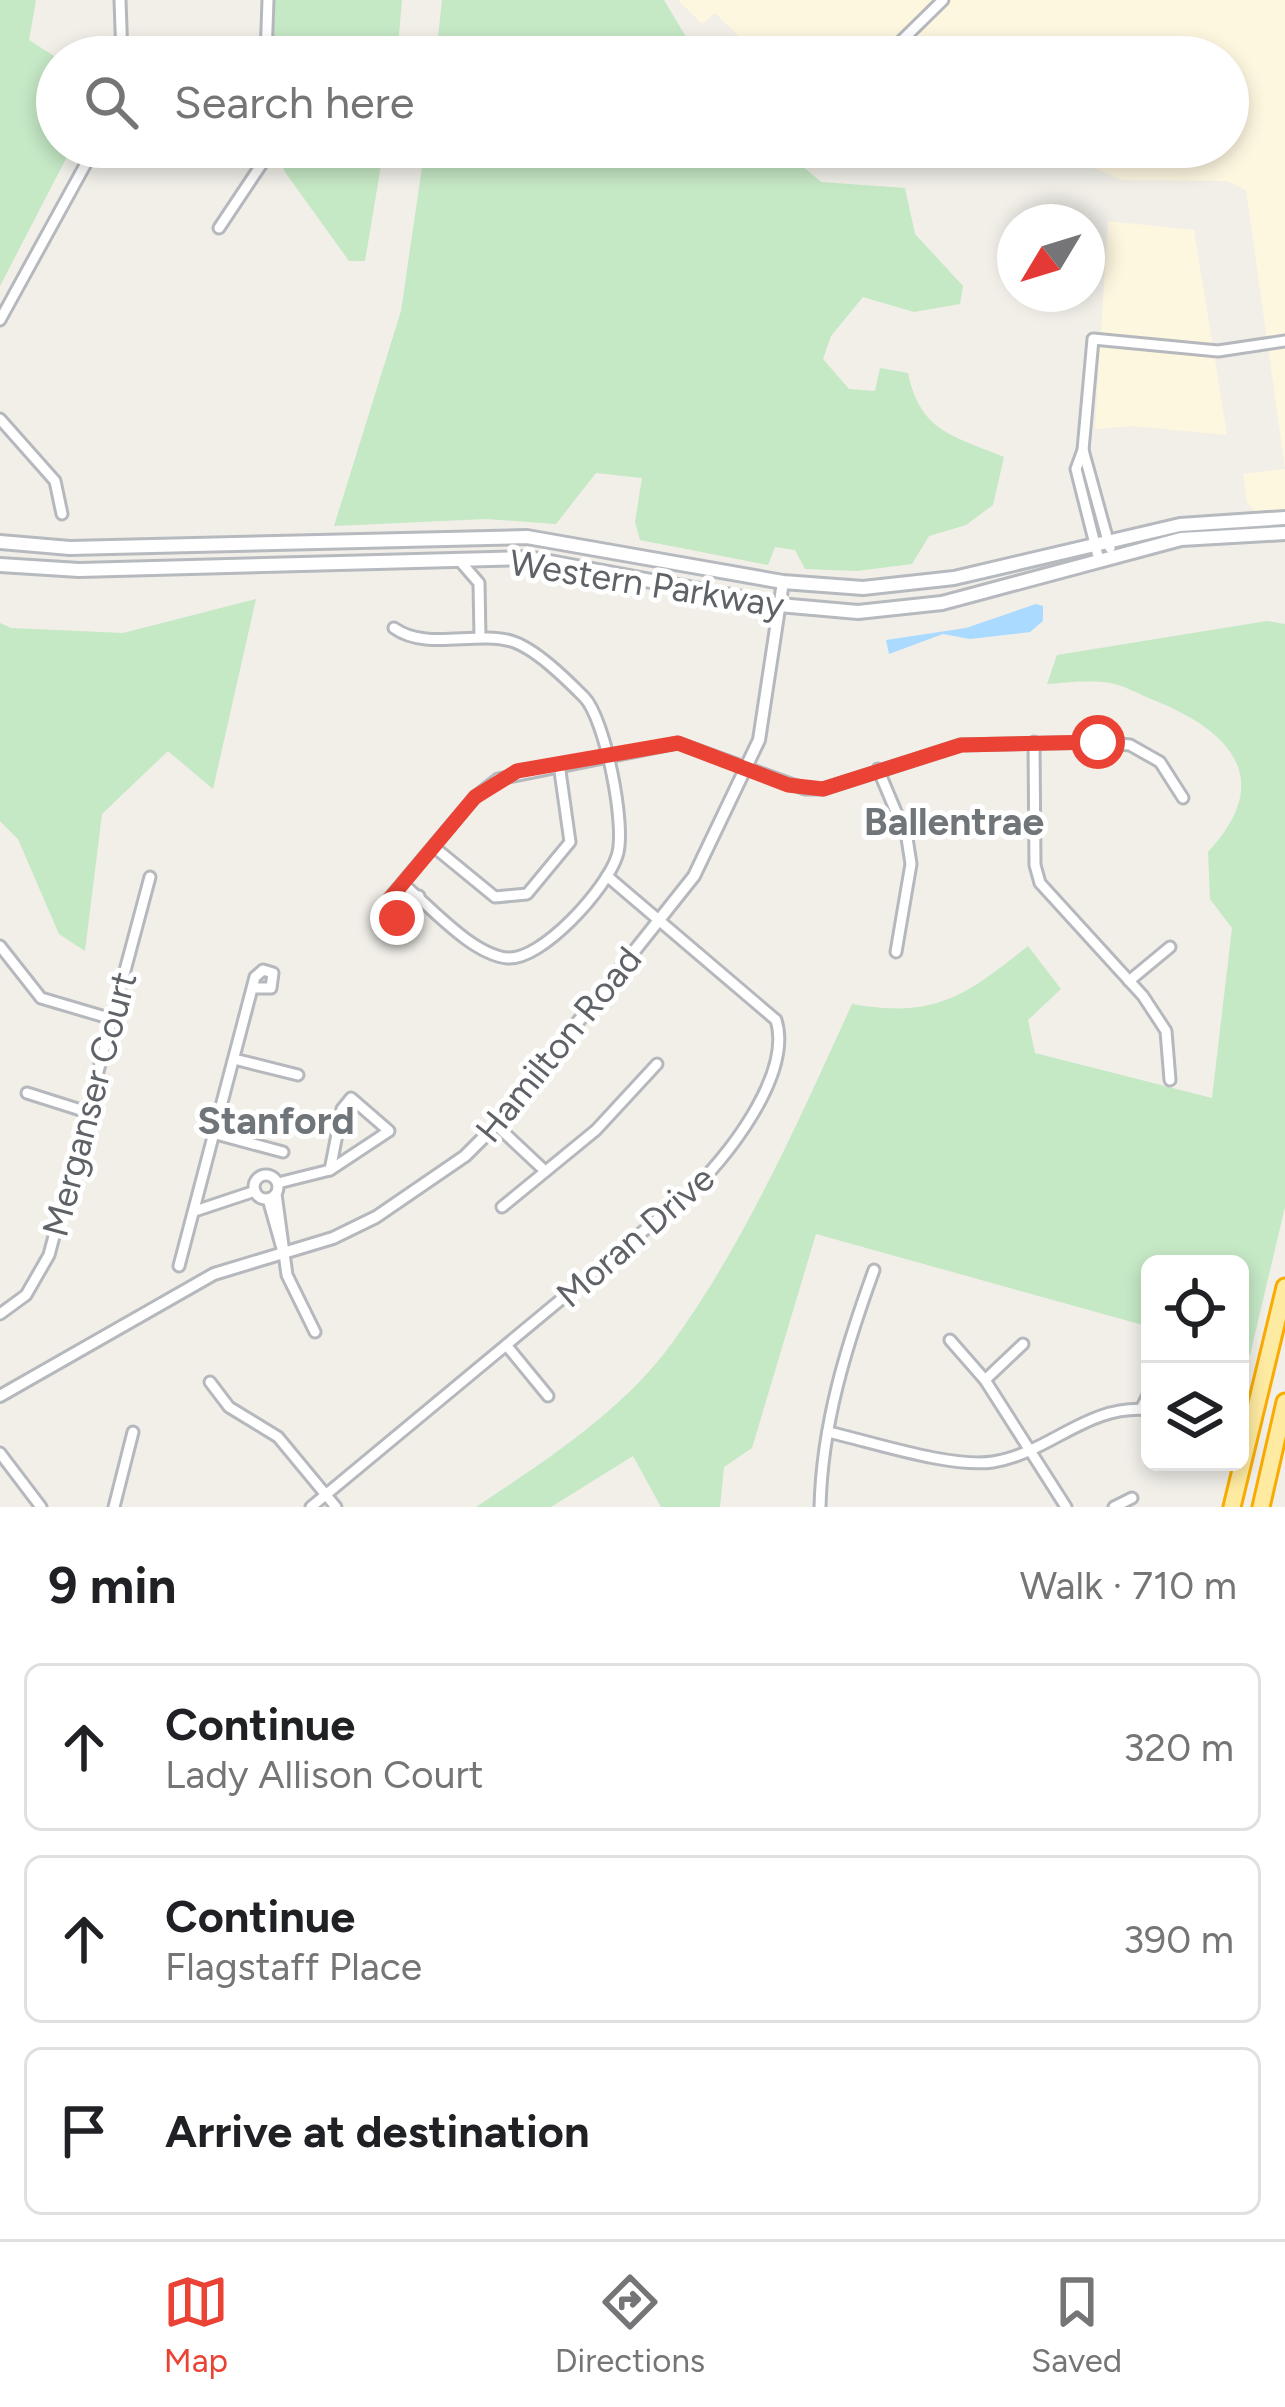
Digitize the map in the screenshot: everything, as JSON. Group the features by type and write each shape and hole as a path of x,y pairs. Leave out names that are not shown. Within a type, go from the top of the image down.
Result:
{"highway":[{"path":"1249,1414 1285,1287"},
{"path":"1261,1507 1285,1402"},
{"path":"1232,1507 1238,1471"}],"main road":[{"name":"Western Parkway","path":"0,565 79,570 528,558 779,605 858,612 922,607 1210,521 1285,518"},
{"name":"Western Parkway","path":"0,542 70,548 207,541 526,537 783,582 917,585 1181,539 1285,533"},
{"path":"207,541 208,566"}],"street":[{"path":"120,0 121,36"},
{"path":"267,36 268,0"},
{"path":"906,36 943,0"},
{"path":"0,320 83,168"},
{"path":"219,228 234,197 257,168"},
{"path":"1103,551 1083,450 1093,339 1218,351 1285,341"},
{"path":"0,419 55,482 62,514"},
{"path":"479,583 503,559"},
{"path":"459,560 479,583 480,637"},
{"name":"Hamilton Road","path":"0,1396 205,1279 376,1217 464,1156 496,1125 660,920 714,844 766,710 783,582"},
{"path":"394,628 419,638 480,637 523,646 586,699 595,711 606,755 620,843 607,876 546,947 518,958 482,948 403,884"},
{"path":"1034,742 1035,865 1040,883 1130,981 1166,1031 1170,1080"},
{"path":"419,896 403,915 390,916 386,904 494,782 517,771 686,744 805,789 823,789 961,745 1130,745 1160,762 1183,798"},
{"path":"434,847 495,897 527,894 570,842 559,764"},
{"path":"878,770 907,838 911,865 896,952"},
{"path":"607,876 660,920"},
{"name":"Merganser Court","path":"0,1314 26,1295 49,1255 150,877"},
{"name":"Moran Drive","path":"311,1507 711,1172 752,1117 778,1038 776,1020 660,920"},
{"path":"1130,981 1170,947"},
{"path":"2,954 41,998 112,1019"},
{"path":"179,1266 253,988"},
{"path":"234,1059 298,1075"},
{"path":"502,1207 619,1108 657,1064"},
{"path":"27,1094 87,1112"},
{"path":"195,1211 255,1191 274,1192 330,1170 389,1131 354,1098 342,1109 330,1170"},
{"path":"496,1125 545,1171"},
{"path":"216,1134 283,1152"},
{"path":"255,1191 264,1175 274,1192 291,1288 315,1332"},
{"path":"820,1507 839,1372 874,1270"},
{"path":"950,1340 985,1380 1066,1507"},
{"path":"985,1380 1023,1344"},
{"path":"507,1346 548,1396"},
{"path":"210,1382 229,1407 278,1437 336,1507"},
{"path":"828,1432 978,1463 1031,1450 1084,1420 1141,1411"},
{"path":"114,1507 133,1432"},
{"path":"0,1453 41,1507"},
{"path":"1114,1507 1132,1498"}],"shaded area":[{"path":"678,0 1285,0 1285,468 1246,190 1227,181 1122,180 1094,168 1249,168 1249,36 739,36 715,13 702,24"},
{"path":"1108,221 1194,230 1227,435 1133,426 1095,429"},
{"path":"1285,469 1285,510 1255,511 1247,503 1243,474"}],"green space":[{"path":"0,0 36,0 29,40 36,44 36,168 61,168 0,286"},
{"path":"275,0 402,0 399,36 271,36"},
{"path":"442,0 664,0 685,36 438,36"},
{"path":"283,168 380,168 365,261 349,261"},
{"path":"422,168 805,168 821,182 905,188 915,234 963,286 960,304 914,312 863,297 831,336 823,359 849,389 875,391 880,368 908,373 930,420 955,437 1004,457 993,505 966,525 929,536 912,564 857,571 805,569 795,550 775,547 768,565 640,540 635,522 642,478 596,473 556,524 486,519 334,526 401,311"},
{"path":"256,599 213,789 168,751 102,814 85,951 59,934 18,839 0,821 0,623 11,628 123,633"},
{"path":"1267,621 1285,624 1285,1207 1250,1355 1249,1255 1141,1255 1141,1324 816,1234 752,1448 724,1467 720,1507 661,1507 633,1456 551,1507 476,1507 607,1413 672,1343 748,1221 852,1004 906,1008 948,999 1028,946 1061,989 1028,1020 1035,1053 1212,1098 1232,928 1210,899 1208,852 1239,803 1241,781 1236,762 1206,728 1130,690 1096,681 1047,684 1057,655"}],"water":[{"path":"1036,604 1043,606 1043,621 1030,632 970,639 943,634 889,654 886,640 966,628"}],"district":[{"name":"Ballentrae","path":"954,821"},
{"name":"Stanford","path":"276,1120"}],"route":[{"path":"397,918 387,912 388,901 475,797 517,771 678,743 698,746 788,785 823,789 961,745 1098,742"}]}
